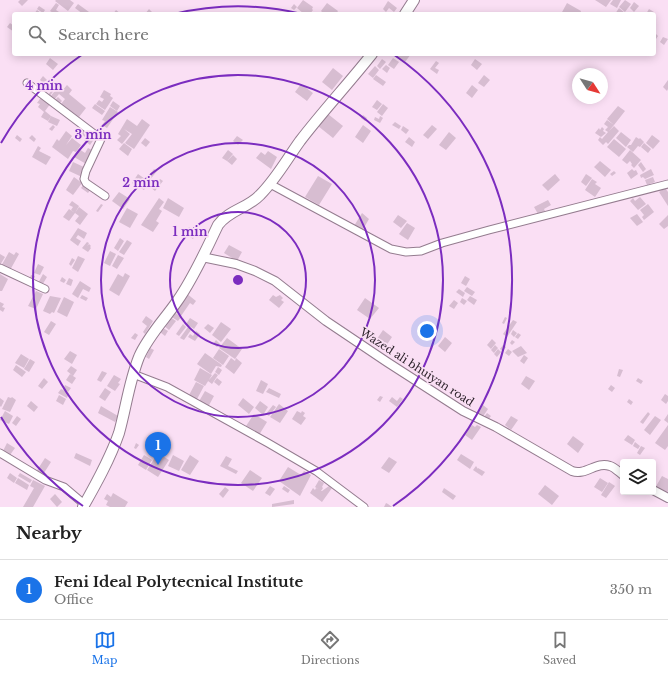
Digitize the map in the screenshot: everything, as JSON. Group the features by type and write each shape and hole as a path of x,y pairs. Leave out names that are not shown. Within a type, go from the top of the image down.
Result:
{"main road":[{"path":"406,12 414,0"},
{"path":"83,506 103,470 118,436 133,374 148,340 179,298 218,225 223,218 259,197 301,141 370,56"}],"street":[{"path":"27,83 101,139 86,171 84,179 86,183 105,196"},
{"path":"270,184 391,248 406,252 421,251 442,243 489,230 668,184"},
{"name":"Wazed ali bhuiyan road","path":"202,257 236,264 275,281 326,321 463,411 496,427 572,471 578,473 604,465 611,466 620,474"},
{"path":"0,268 45,289"},
{"path":"133,374 167,387 268,443 316,472 364,507"},
{"path":"0,453 45,480 64,487 83,506"},
{"path":"656,492 668,498"}],"building":[{"path":"20,0 28,0 22,6 18,2"},
{"path":"70,0 74,3 68,11 55,1"},
{"path":"303,0 313,7 313,10 312,12 302,12 297,8"},
{"path":"595,0 611,0 606,7"},
{"path":"613,0 621,0 617,8 610,4"},
{"path":"625,0 631,4 625,12 619,7"},
{"path":"388,1 397,8 394,12 389,8 386,12 383,9"},
{"path":"634,2 639,6 634,12 630,8"},
{"path":"56,3 59,5 56,10 59,12 50,11"},
{"path":"327,3 338,11 322,12 321,11"},
{"path":"567,3 581,11 581,12 562,12"},
{"path":"78,4 89,12 80,12 75,8"},
{"path":"294,4 297,7 294,10 291,8"},
{"path":"39,6 45,10 42,12 37,9"},
{"path":"619,8 624,12 616,12"},
{"path":"649,9 654,12 647,12"},
{"path":"10,23 12,24 12,31 7,27"},
{"path":"663,37 668,39 664,45 660,42"},
{"path":"397,56 410,56 405,62"},
{"path":"50,58 58,64 53,70 46,64"},
{"path":"393,58 399,62 394,69 388,65"},
{"path":"382,59 386,62 380,69 377,66"},
{"path":"475,59 482,64 477,70 471,65"},
{"path":"436,61 439,63 435,68 439,70 437,74 430,69"},
{"path":"386,65 390,68 387,73 382,69"},
{"path":"375,66 379,70 373,78 368,74"},
{"path":"333,68 343,76 332,90 322,82"},
{"path":"376,75 386,82 383,86 373,79"},
{"path":"484,75 490,80 484,87 478,83"},
{"path":"43,76 47,80 43,83 40,80"},
{"path":"668,80 668,89 667,91 663,87"},
{"path":"301,84 313,93 307,101 295,92"},
{"path":"67,85 72,90 69,94 86,108 79,117 61,104 65,99 59,94 54,100 50,97 58,87 62,91"},
{"path":"472,85 478,90 472,98 466,93"},
{"path":"51,86 55,89 49,97 48,95 51,91 49,89"},
{"path":"104,90 111,94 110,96 113,98 105,110 96,104 99,100 102,102 104,99 100,97"},
{"path":"42,96 51,103 45,111 51,116 48,121 41,117 44,112 38,107 40,104 37,103"},
{"path":"58,97 62,101 59,104 55,100"},
{"path":"377,100 382,104 377,110 372,107"},
{"path":"113,101 120,106 117,111 110,106"},
{"path":"95,104 105,111 102,115 92,108"},
{"path":"383,104 388,108 382,116 377,112"},
{"path":"618,106 625,111 614,125 607,119"},
{"path":"110,107 118,112 107,128 102,125 105,121 102,120"},
{"path":"328,114 343,126 333,138 318,126"},
{"path":"363,115 367,118 365,121 361,118"},
{"path":"51,116 60,120 57,126 48,122"},
{"path":"380,116 383,118 380,123 374,120 375,117 379,119"},
{"path":"127,119 137,126 142,119 150,125 134,149 125,143 132,134 124,129 130,134 122,144 117,140 121,136 118,134"},
{"path":"607,120 614,125 609,131 614,126 619,131 608,144 606,142 603,145 598,140 600,137 602,139 608,132 605,130 608,127 604,124"},
{"path":"395,122 401,126 399,129 392,125"},
{"path":"53,125 55,127 52,131 49,129"},
{"path":"81,125 89,132 85,137 77,130"},
{"path":"363,125 371,131 363,143 355,137"},
{"path":"432,125 437,129 428,139 423,135"},
{"path":"403,126 409,130 406,134 401,130"},
{"path":"602,127 604,129 603,131 606,133 601,137 595,133"},
{"path":"66,131 72,136 66,145 72,138 81,145 76,152 73,151 68,159 52,147 57,139 59,141"},
{"path":"449,132 456,138 446,150 439,145"},
{"path":"621,132 631,140 626,147 616,138"},
{"path":"90,134 95,138 90,145 84,140"},
{"path":"17,135 22,139 20,142 15,138"},
{"path":"32,135 36,139 34,142 29,138"},
{"path":"652,135 660,141 653,149 646,143"},
{"path":"237,136 243,140 238,145 233,141"},
{"path":"409,137 415,142 412,147 405,142"},
{"path":"636,137 639,139 640,138 644,142 633,152 627,147 631,145"},
{"path":"145,138 150,142 146,147 141,143"},
{"path":"614,139 626,149 619,157 607,147"},
{"path":"124,143 132,149 128,156 119,149"},
{"path":"644,143 651,149 648,153 641,147"},
{"path":"38,146 41,148 39,151 51,157 46,165 32,157"},
{"path":"88,148 96,152 88,165 74,157 79,149 85,153"},
{"path":"228,150 233,154 227,161 222,158"},
{"path":"630,150 641,160 634,168 630,161 627,164 622,160"},
{"path":"268,151 277,157 271,169 256,158 261,152 265,155"},
{"path":"233,155 237,159 232,165 227,161"},
{"path":"600,161 611,170 605,177 594,167"},
{"path":"73,162 86,168 82,177 69,171"},
{"path":"641,162 646,169 643,172 638,165"},
{"path":"154,169 157,171 149,181 155,186 160,179 163,181 155,191 144,182"},
{"path":"632,169 634,171 636,170 638,174 631,179 627,173"},
{"path":"651,169 654,175 645,179 643,177 641,178 640,175"},
{"path":"614,171 616,173 612,176 610,174"},
{"path":"138,174 145,179 142,182 147,185 144,190 132,183"},
{"path":"555,174 560,180 548,191 542,185"},
{"path":"586,174 592,178 586,186 581,182"},
{"path":"318,176 332,184 319,205 305,197"},
{"path":"74,177 82,183 73,195 66,190"},
{"path":"653,177 655,182 647,185 645,180"},
{"path":"592,179 597,182 595,184 601,188 595,197 585,190"},
{"path":"84,184 91,189 88,193 81,188"},
{"path":"665,188 668,192 668,206 659,192"},
{"path":"119,192 130,199 123,209 112,201"},
{"path":"640,197 646,204 638,210 630,201 633,198 635,201"},
{"path":"159,198 164,202 159,209 162,211 156,221 159,223 153,232 141,225"},
{"path":"168,198 184,208 179,217 163,208"},
{"path":"548,200 551,205 544,209 545,211 538,214 534,207"},
{"path":"72,201 79,206 75,213 71,210 73,207 69,205"},
{"path":"101,204 103,205 98,212 96,211"},
{"path":"648,204 654,212 644,220 642,217 644,215 640,210"},
{"path":"79,207 88,214 80,225 75,221 79,216 75,213"},
{"path":"127,208 138,214 130,228 119,222"},
{"path":"69,209 75,213 69,221 63,217"},
{"path":"362,213 369,219 362,231 354,226"},
{"path":"637,214 643,222 637,226 630,218"},
{"path":"398,215 407,221 401,228 393,222"},
{"path":"668,215 668,226 664,229 659,224"},
{"path":"407,223 415,228 408,240 399,234"},
{"path":"189,227 197,232 193,239 185,234"},
{"path":"78,228 87,233 84,239 78,235 76,238 81,241 78,246 70,240"},
{"path":"120,238 124,241 118,251 114,248"},
{"path":"127,240 132,243 124,255 119,252"},
{"path":"87,242 89,243 87,246 89,244 91,246 88,252 82,248"},
{"path":"229,245 242,252 237,261 224,253"},
{"path":"110,251 116,254 110,266 104,263"},
{"path":"9,252 14,255 16,252 19,254 9,272 0,268"},
{"path":"0,254 5,257 0,265"},
{"path":"118,255 124,258 117,269 112,266"},
{"path":"78,256 85,259 78,272 72,268"},
{"path":"72,258 75,260 71,266 69,264"},
{"path":"38,264 44,267 40,275 34,273"},
{"path":"125,273 130,276 119,296 109,290 118,274 123,277"},
{"path":"0,274 8,279 2,291 0,291"},
{"path":"43,274 47,277 41,287 37,285"},
{"path":"31,275 35,276 32,285 28,284"},
{"path":"465,276 470,279 466,286 461,283"},
{"path":"62,277 66,280 64,283 60,281"},
{"path":"69,278 73,280 71,286 66,284"},
{"path":"80,281 91,288 89,292 83,289 78,298 72,294"},
{"path":"467,287 475,292 472,296 464,291"},
{"path":"459,289 465,293 463,297 456,292"},
{"path":"36,291 43,294 36,309 28,306"},
{"path":"186,293 196,301 193,305 190,303 181,316 175,311"},
{"path":"82,295 88,298 86,301 80,298"},
{"path":"273,295 276,297 280,295 283,298 281,300 284,302 279,308 269,300"},
{"path":"50,296 61,298 54,313 52,312 50,314 43,311"},
{"path":"470,296 477,300 474,305 467,300"},
{"path":"64,297 74,302 67,317 57,312"},
{"path":"365,298 379,308 370,319 357,310"},
{"path":"462,298 467,301 464,305 460,302"},
{"path":"454,300 458,303 454,309 449,306"},
{"path":"0,302 4,304 2,307 5,308 3,312 0,310"},
{"path":"173,311 181,317 178,321 170,316"},
{"path":"146,316 153,321 145,334 143,332 147,326 142,322"},
{"path":"170,317 176,321 169,330 163,325"},
{"path":"505,317 507,318 504,324 502,323"},
{"path":"190,318 198,323 194,329 186,324"},
{"path":"513,320 517,322 507,337 503,334"},
{"path":"51,321 56,324 49,335 44,332"},
{"path":"221,322 231,329 221,342 212,335"},
{"path":"183,324 186,327 179,336 176,334"},
{"path":"208,324 214,328 210,333 204,328"},
{"path":"188,327 191,330 184,340 180,338"},
{"path":"163,328 168,331 165,336 160,332"},
{"path":"383,330 392,337 384,349 375,342"},
{"path":"513,330 517,333 514,337 511,334"},
{"path":"196,331 200,334 195,341 188,337 190,334 193,336"},
{"path":"135,333 138,335 135,340 131,338"},
{"path":"518,333 521,335 518,339 515,337"},
{"path":"445,337 452,343 445,352 438,346"},
{"path":"227,338 242,349 235,359 219,348"},
{"path":"492,339 496,343 491,349 487,345"},
{"path":"216,340 220,344 217,347 213,344"},
{"path":"512,340 515,342 512,345 510,343"},
{"path":"495,345 498,348 494,353 491,350"},
{"path":"503,345 506,347 503,351 500,349"},
{"path":"521,346 527,353 518,357 512,351"},
{"path":"150,348 154,350 149,359 146,357"},
{"path":"219,349 229,356 223,365 213,358"},
{"path":"498,349 501,352 497,357 494,354"},
{"path":"508,349 512,352 509,356 505,353"},
{"path":"70,351 77,355 72,364 64,359"},
{"path":"205,353 222,365 221,367 216,366 211,374 197,364"},
{"path":"21,354 29,359 24,368 15,363"},
{"path":"524,355 528,358 524,364 520,361"},
{"path":"231,358 235,361 236,358 242,363 234,374 225,367"},
{"path":"30,359 35,362 29,372 24,369"},
{"path":"16,365 26,372 22,377 13,370"},
{"path":"71,366 77,370 73,376 67,371"},
{"path":"218,367 222,370 219,375 215,372"},
{"path":"200,368 212,375 205,386 194,380"},
{"path":"619,369 623,370 620,377 617,376"},
{"path":"102,371 107,373 101,382 97,380"},
{"path":"215,373 218,375 212,384 208,381"},
{"path":"70,374 76,378 72,384 66,380"},
{"path":"114,375 121,379 118,383 120,384 115,391 107,386"},
{"path":"526,376 535,381 529,390 521,384"},
{"path":"44,378 48,382 42,389 38,386"},
{"path":"217,378 222,382 219,386 214,382"},
{"path":"638,378 643,381 641,384 636,381"},
{"path":"261,380 268,384 263,394 256,391"},
{"path":"196,382 204,386 196,401 188,397"},
{"path":"65,385 71,388 68,392 63,389"},
{"path":"611,385 615,388 612,392 608,389"},
{"path":"105,388 111,392 105,401 99,397"},
{"path":"269,388 281,394 279,398 266,392"},
{"path":"61,389 69,393 67,398 58,393"},
{"path":"205,391 214,396 207,409 198,403"},
{"path":"665,394 668,396 668,401 666,404 661,400"},
{"path":"59,395 66,399 63,405 56,401"},
{"path":"380,396 383,397 380,402 377,400"},
{"path":"8,397 12,397 16,400 10,412 2,409"},
{"path":"392,397 397,401 400,397 403,399 397,407 389,401"},
{"path":"0,398 4,401 1,407 0,406"},
{"path":"243,398 254,407 249,414 238,405"},
{"path":"629,399 633,402 631,405 627,402"},
{"path":"31,401 38,407 34,412 27,406"},
{"path":"260,401 268,407 263,415 255,408"},
{"path":"279,404 288,411 280,423 270,417"},
{"path":"273,405 276,407 269,416 266,414"},
{"path":"483,405 488,409 482,418 477,414"},
{"path":"101,406 118,416 115,422 98,413"},
{"path":"5,411 13,416 9,424 0,420"},
{"path":"297,411 301,413 302,411 305,413 303,416 306,418 301,425 292,419"},
{"path":"648,412 650,414 643,424 640,422"},
{"path":"487,413 491,416 488,420 484,417"},
{"path":"254,414 267,422 259,435 246,426"},
{"path":"668,414 668,423 664,420"},
{"path":"17,416 21,419 16,426 12,423"},
{"path":"511,416 518,420 511,430 505,425"},
{"path":"655,416 661,420 650,435 644,430"},
{"path":"472,425 475,427 477,425 481,427 472,440 465,435"},
{"path":"668,425 668,446 665,450 655,443"},
{"path":"628,435 635,440 632,445 624,440"},
{"path":"573,436 584,444 578,453 567,444"},
{"path":"635,442 640,446 638,449 633,446"},
{"path":"7,443 15,448 10,455 3,451"},
{"path":"136,443 139,445 136,449 134,448"},
{"path":"641,446 645,448 640,455 637,453"},
{"path":"76,453 92,460 90,466 74,458"},
{"path":"158,453 169,460 158,477 147,470"},
{"path":"461,454 474,462 470,469 457,460"},
{"path":"144,455 152,460 146,470 138,465"},
{"path":"173,455 184,461 179,471 168,466"},
{"path":"190,455 199,461 190,475 181,470"},
{"path":"226,456 232,459 228,466 238,471 236,474 220,466"},
{"path":"389,457 397,462 389,473 381,468"},
{"path":"45,458 51,462 42,476 36,472"},
{"path":"476,466 478,469 485,472 482,476 473,470"},
{"path":"288,467 301,475 304,471 311,475 300,496 279,481"},
{"path":"250,470 262,478 253,491 241,483"},
{"path":"10,473 17,478 14,483 7,478"},
{"path":"20,473 32,480 30,483 18,476"},
{"path":"662,476 668,479 668,491 666,494 656,489"},
{"path":"18,478 29,485 27,490 15,483"},
{"path":"600,478 608,483 602,492 594,487"},
{"path":"33,480 45,486 33,507 23,507 34,488 30,486"},
{"path":"319,480 324,483 321,491 315,487"},
{"path":"609,482 615,486 606,498 601,495"},
{"path":"545,485 559,496 552,505 538,494"},
{"path":"270,486 275,489 270,496 265,493"},
{"path":"284,486 290,490 288,493 282,489"},
{"path":"329,486 332,488 322,502 310,493 313,488 315,490 316,488 322,491"},
{"path":"225,487 229,490 223,498 219,494"},
{"path":"444,488 456,496 453,500 442,492"},
{"path":"113,493 128,502 125,507 110,507 106,505 108,501 104,499 107,494 111,497"},
{"path":"55,494 62,502 57,507 50,499"},
{"path":"294,500 294,504 272,507 272,504"},
{"path":"386,503 388,504 392,507 384,507"}],"place":[{"name":"Feni Ideal Polytecnical Institute","path":"158,465"}]}
